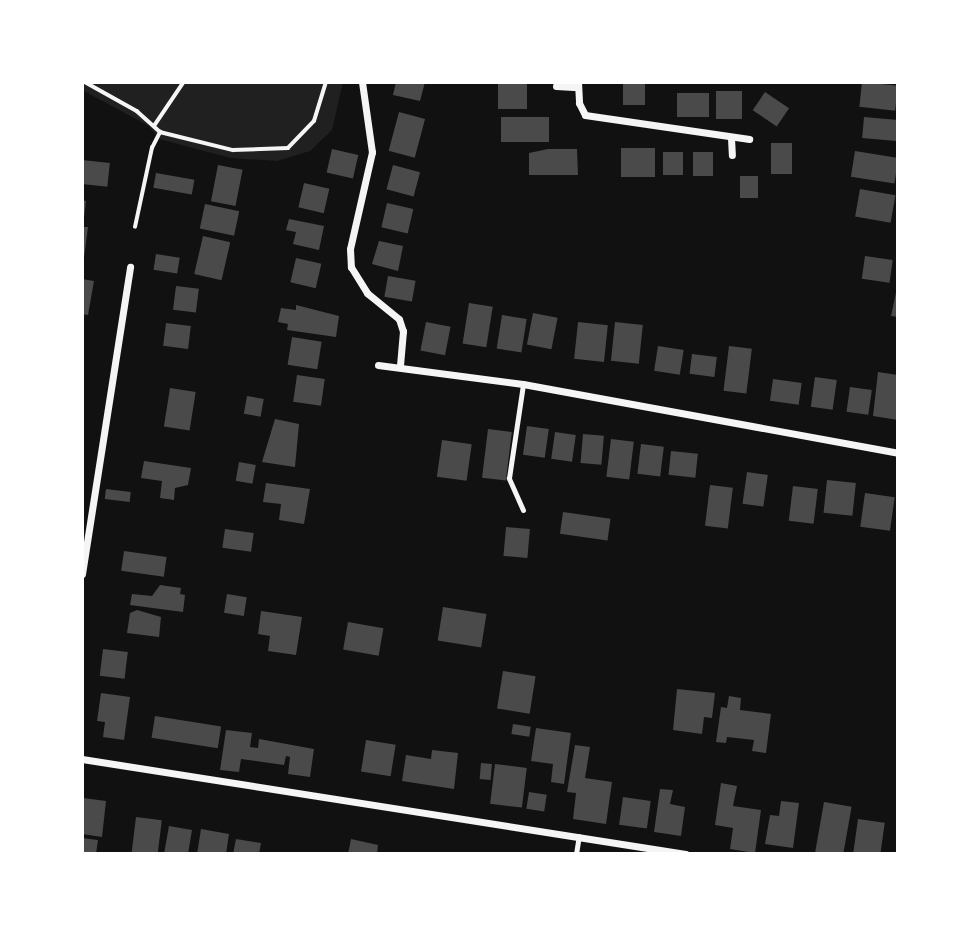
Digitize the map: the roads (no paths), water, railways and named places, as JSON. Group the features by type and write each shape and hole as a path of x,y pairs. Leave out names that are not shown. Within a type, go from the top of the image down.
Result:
{"street":[{"path":"362,82 372,152 350,249 351,267 367,293 399,319 403,331 400,367"},
{"path":"556,86 578,84 585,115 749,139"},
{"path":"731,138 732,155"},
{"path":"82,574 130,267"},
{"path":"379,365 523,384 898,453"},
{"path":"82,759 686,854"}],"lane":[{"path":"523,384 509,478 523,510"},
{"path":"576,854 579,836"}]}
